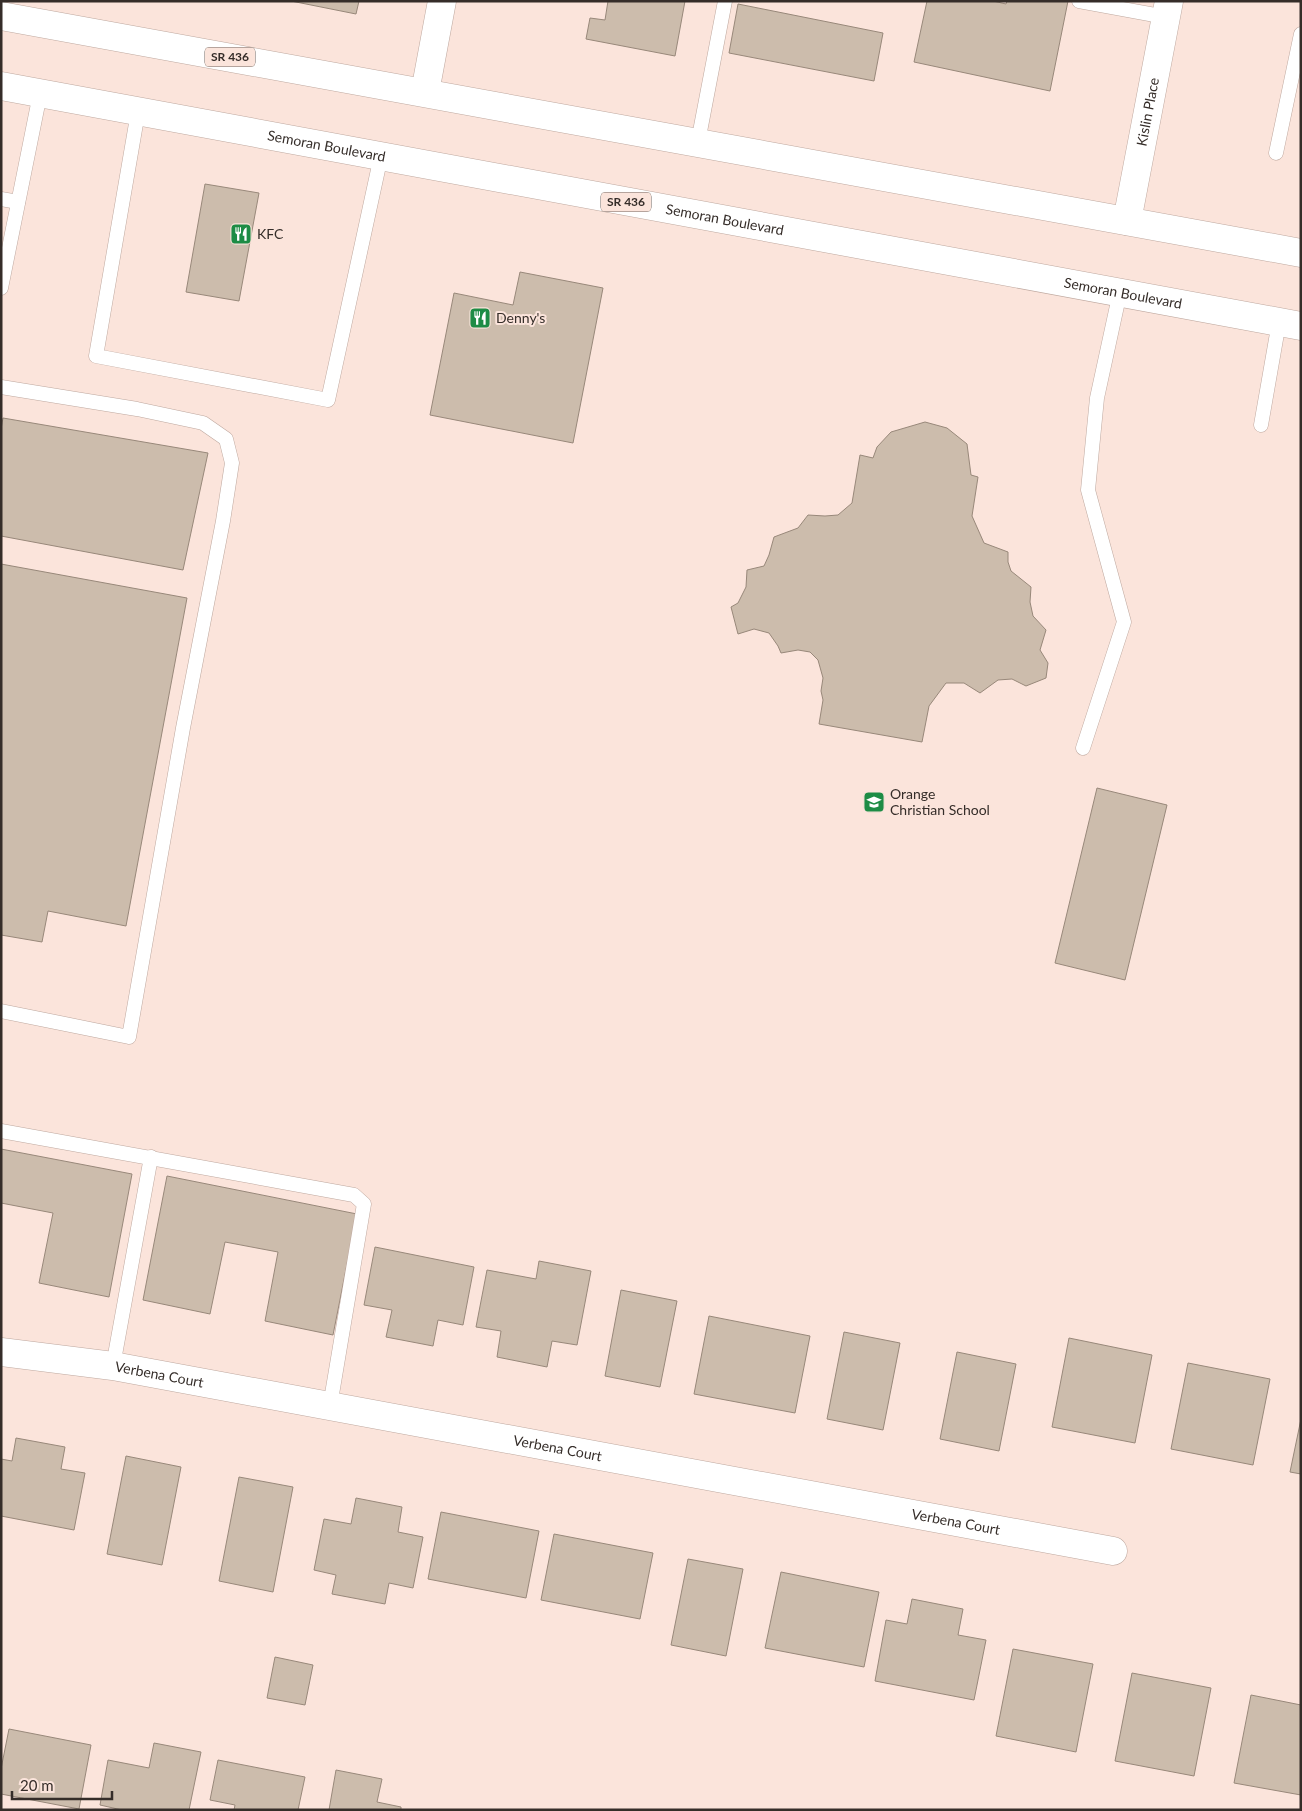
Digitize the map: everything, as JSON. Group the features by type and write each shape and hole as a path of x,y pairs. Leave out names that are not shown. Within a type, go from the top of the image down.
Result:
{"main road":[{"path":"425,92 442,1"},
{"name":"Kislin Place","path":"1127,221 1167,9"},
{"name":"SR 436","path":"1,16 1301,253"},
{"name":"Semoran Boulevard","path":"1,86 1290,323"},
{"name":"Verbena Court","path":"1,1352 113,1366 1113,1551"}],"lane":[{"path":"698,142 725,1"},
{"path":"1079,1 1167,9"},
{"path":"1276,153 1301,34"},
{"path":"1,288 40,94"},
{"path":"138,112 96,356 328,400 381,156"},
{"path":"1,199 18,202"},
{"path":"1082,748 1124,622 1088,490 1097,398 1120,292"},
{"path":"1261,425 1290,323"},
{"path":"1,387 137,409 203,423 226,439 232,463 223,521 181,737 129,1037 1,1011"},
{"path":"1,1131 354,1195 364,1204 330,1406"},
{"path":"113,1366 150,1157"}],"building":[{"path":"291,1 359,1 356,14"},
{"path":"608,1 685,1 675,56 586,39 590,18 605,20"},
{"path":"927,1 993,1 1006,4 1007,1 1068,1 1050,91 914,62"},
{"path":"738,4 883,33 874,81 729,53"},
{"path":"205,184 259,193 239,301 186,292"},
{"path":"520,272 603,288 573,443 430,415 454,293 513,305"},
{"path":"3,418 208,453 183,570 1,536 1,429"},
{"path":"925,422 947,428 967,444 971,475 978,477 972,516 984,543 1008,552 1008,562 1011,571 1031,587 1030,602 1033,616 1046,630 1040,650 1048,663 1046,678 1026,686 1012,679 998,680 980,693 964,683 946,683 929,706 922,742 819,724 823,700 821,691 823,678 818,660 810,652 798,650 781,653 769,633 754,629 738,634 731,607 738,603 746,587 747,570 764,566 774,537 798,528 808,515 838,515 852,503 860,455 873,458 877,447 891,432"},
{"path":"1,564 187,598 126,926 48,911 42,942 1,935"},
{"path":"1097,788 1167,805 1125,980 1055,963"},
{"path":"1,1149 132,1174 109,1297 39,1283 53,1213 1,1203"},
{"path":"167,1176 357,1214 333,1335 265,1321 278,1252 225,1242 210,1314 143,1300"},
{"path":"375,1247 474,1267 463,1325 438,1320 433,1346 386,1337 392,1310 364,1305"},
{"path":"539,1261 591,1271 577,1345 552,1341 547,1367 497,1357 501,1331 476,1327 487,1270 536,1279"},
{"path":"621,1290 677,1301 660,1387 605,1376"},
{"path":"709,1316 810,1336 795,1413 694,1394"},
{"path":"844,1332 900,1343 883,1430 827,1419"},
{"path":"1069,1338 1152,1355 1135,1443 1052,1427"},
{"path":"957,1352 1016,1364 999,1451 940,1439"},
{"path":"1188,1363 1270,1379 1253,1465 1171,1449"},
{"path":"1301,1419 1301,1474 1290,1472"},
{"path":"16,1438 65,1447 61,1469 85,1473 74,1530 1,1516 1,1459 12,1461"},
{"path":"126,1456 181,1467 162,1565 107,1554"},
{"path":"239,1477 293,1487 273,1592 219,1581"},
{"path":"356,1498 402,1507 398,1532 423,1537 413,1588 389,1583 385,1604 332,1594 336,1575 314,1570 324,1519 351,1524"},
{"path":"441,1512 539,1531 526,1598 428,1579"},
{"path":"554,1534 653,1553 640,1619 541,1600"},
{"path":"688,1559 743,1569 726,1656 671,1645"},
{"path":"781,1572 879,1592 864,1667 765,1648"},
{"path":"912,1599 963,1609 958,1635 986,1640 974,1700 875,1681 886,1620 907,1624"},
{"path":"1013,1649 1093,1664 1076,1752 996,1736"},
{"path":"275,1657 313,1665 305,1705 267,1698"},
{"path":"1132,1673 1211,1688 1194,1776 1115,1761"},
{"path":"1251,1695 1301,1705 1301,1795 1234,1783"},
{"path":"9,1729 91,1745 79,1809 1,1794 1,1769"},
{"path":"154,1743 201,1752 189,1810 122,1810 100,1805 108,1760 149,1768"},
{"path":"218,1760 305,1777 298,1810 234,1810 235,1805 210,1800"},
{"path":"336,1770 382,1779 377,1802 401,1807 401,1810 329,1810"}],"place":[{"name":"KFC","path":"241,234"},
{"name":"Denny's","path":"480,318"},
{"name":"Orange Christian School","path":"874,802"}]}
